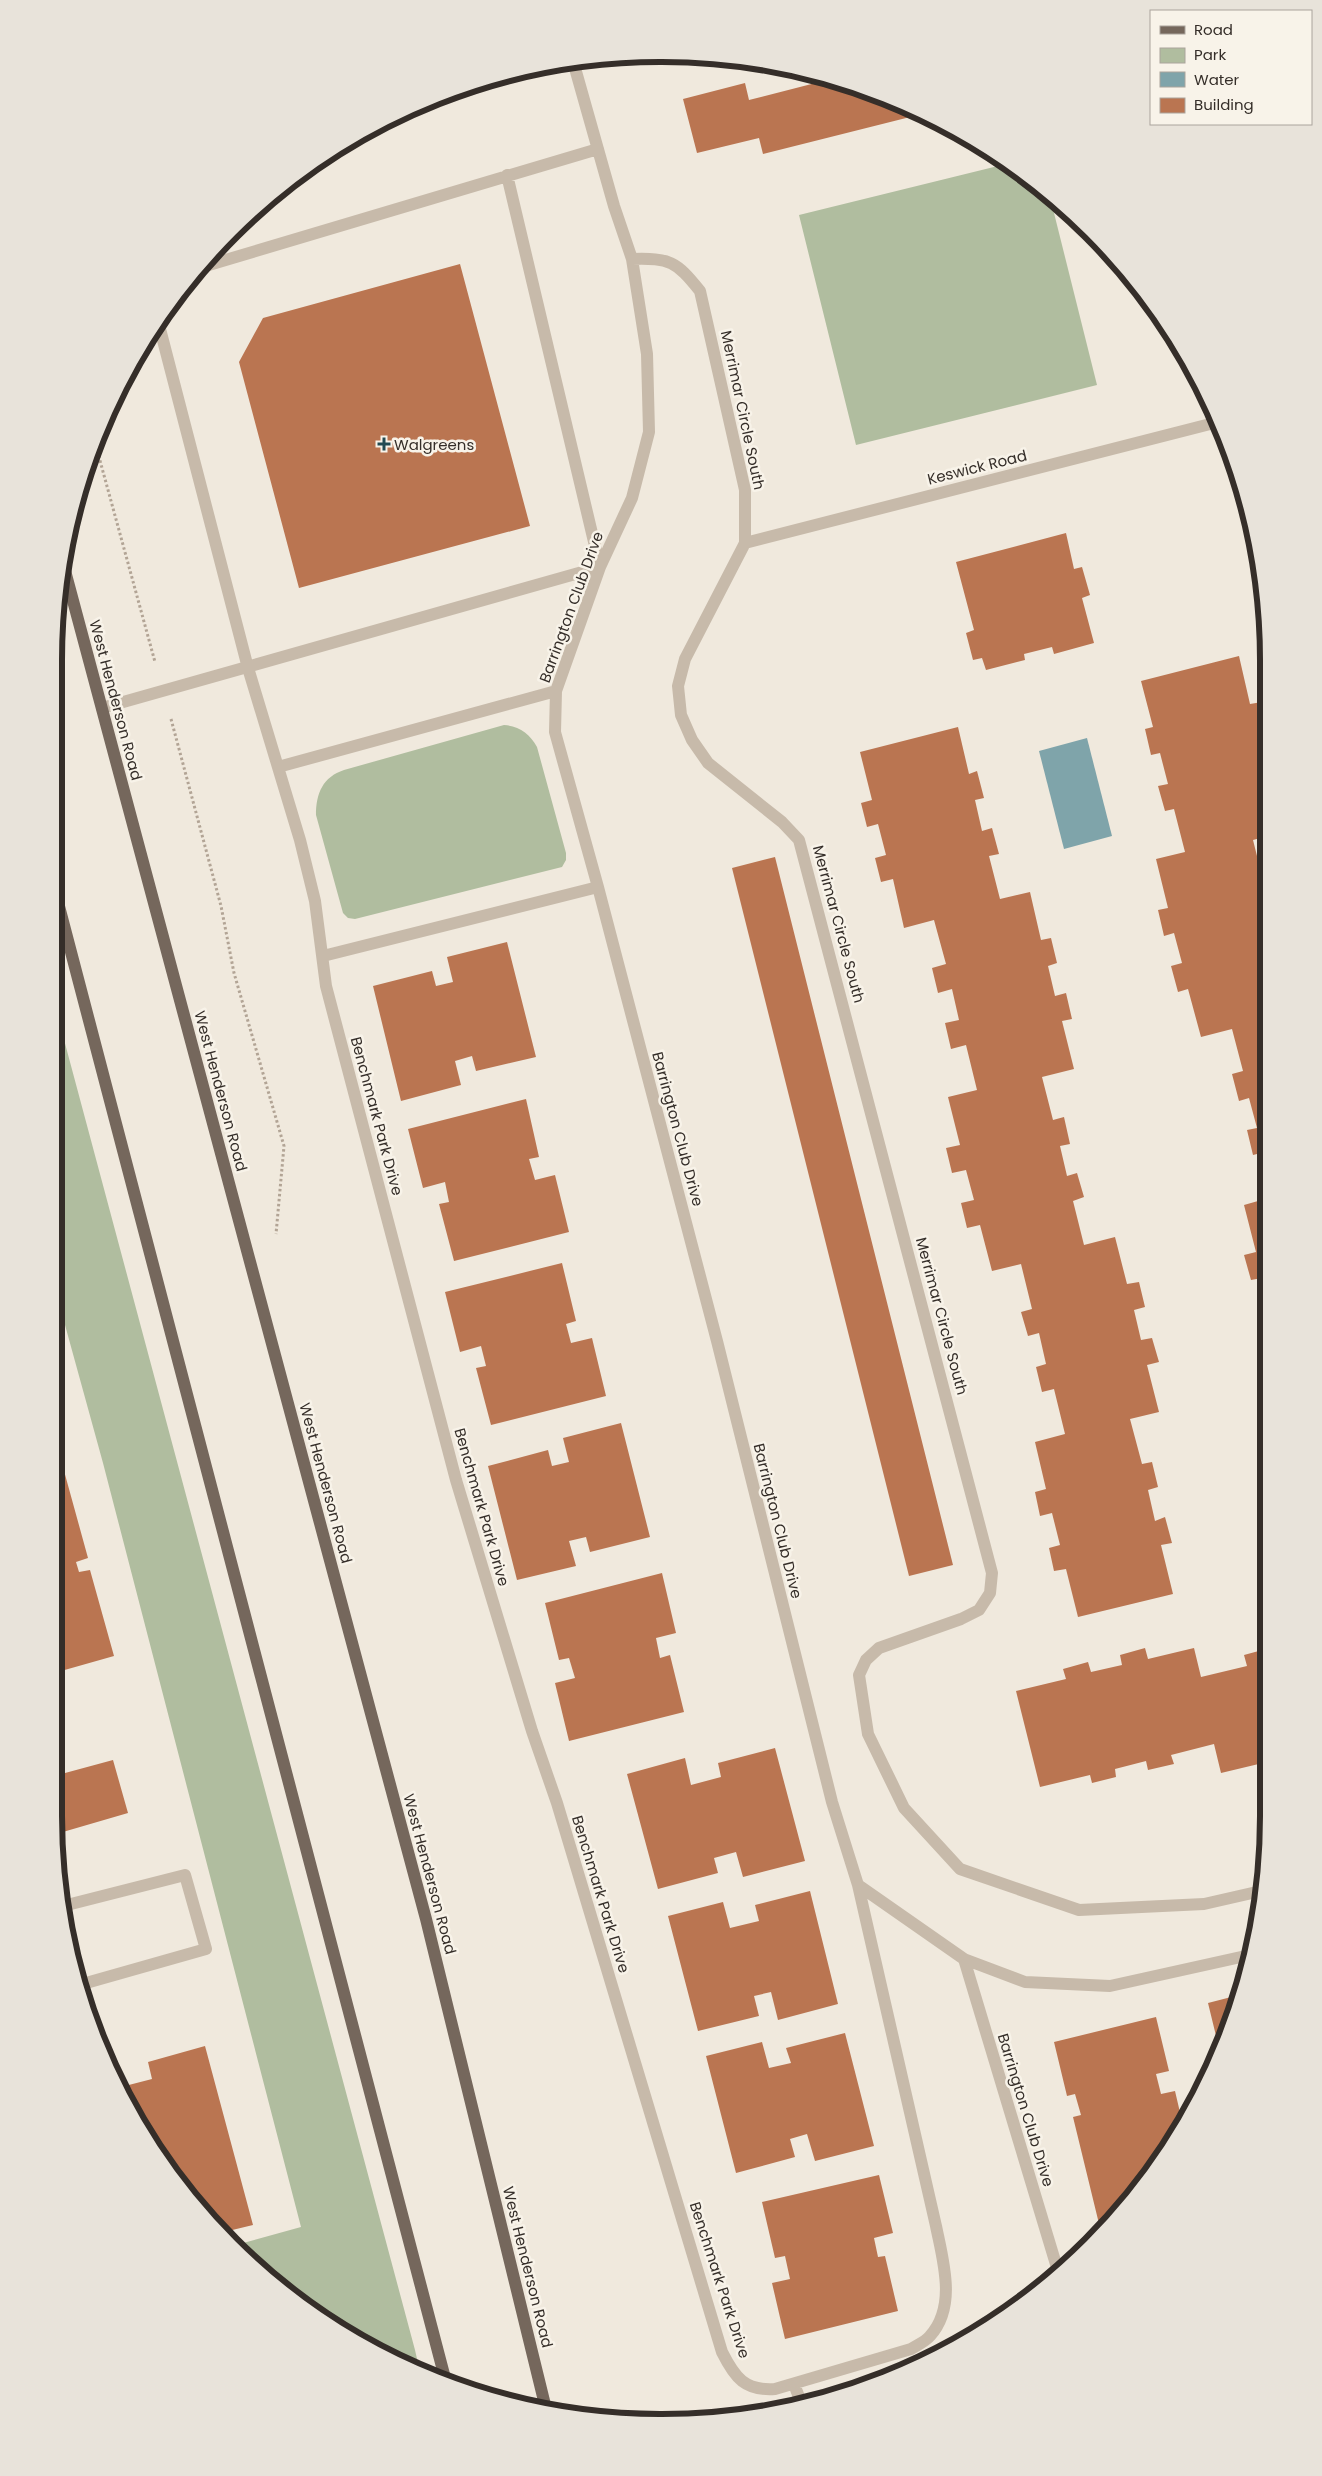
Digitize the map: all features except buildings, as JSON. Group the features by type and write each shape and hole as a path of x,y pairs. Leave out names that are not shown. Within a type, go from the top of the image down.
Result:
{"main road":[{"name":"West Henderson Road","path":"68,583 423,1909 544,2402"},
{"path":"62,917 259,1661 443,2372"}],"street":[{"path":"575,69 632,259"},
{"path":"213,264 598,149"},
{"path":"102,708 600,567 507,175"},
{"name":"Merrimar Circle South","path":"632,259 661,259 684,270 700,291 745,490 744,543 685,660 678,686 681,715 692,740 708,763 782,822 799,840 992,1573 990,1593 979,1610 961,1619 879,1648 866,1660 859,1675 868,1734 904,1808 960,1868 1078,1910 1204,1904 1254,1893"},
{"name":"Barrington Club Drive","path":"632,259 647,354 649,432 632,498 600,567 556,691 555,732 598,887 717,1341 832,1802 858,1885"},
{"name":"Benchmark Park Drive","path":"160,333 248,668 300,840 315,901 326,986 456,1480 532,1731 557,1803 722,2352 731,2369 746,2384 758,2390 775,2389 794,2384 911,2349 929,2338 940,2323 945,2304 946,2277 936,2226 858,1885"},
{"name":"Keswick Road","path":"744,543 1210,424"},
{"path":"278,767 556,691"},
{"path":"323,956 598,887"},
{"path":"70,1904 185,1875 206,1949 87,1983"},
{"path":"858,1885 964,1959 1025,1982 1110,1986 1242,1957"},
{"name":"Barrington Club Drive","path":"964,1959 1056,2265"},
{"path":"794,2384 799,2397"}],"path":[{"path":"99,456 221,906 234,973 284,1146 275,1243"}],"green space":[{"path":"998,166 1053,208 1097,385 856,445 799,215"},
{"path":"504,725 524,732 537,747 566,853 566,860 562,867 355,919 348,918 343,913 316,815 319,793 326,782 344,770"},
{"path":"62,1032 418,2362 396,2352 328,2313 266,2265 243,2243 301,2227 103,1463 62,1314"}],"water":[{"path":"1087,738 1112,836 1064,849 1039,751"}],"place":[{"name":"Walgreens","path":"384,444"}]}
